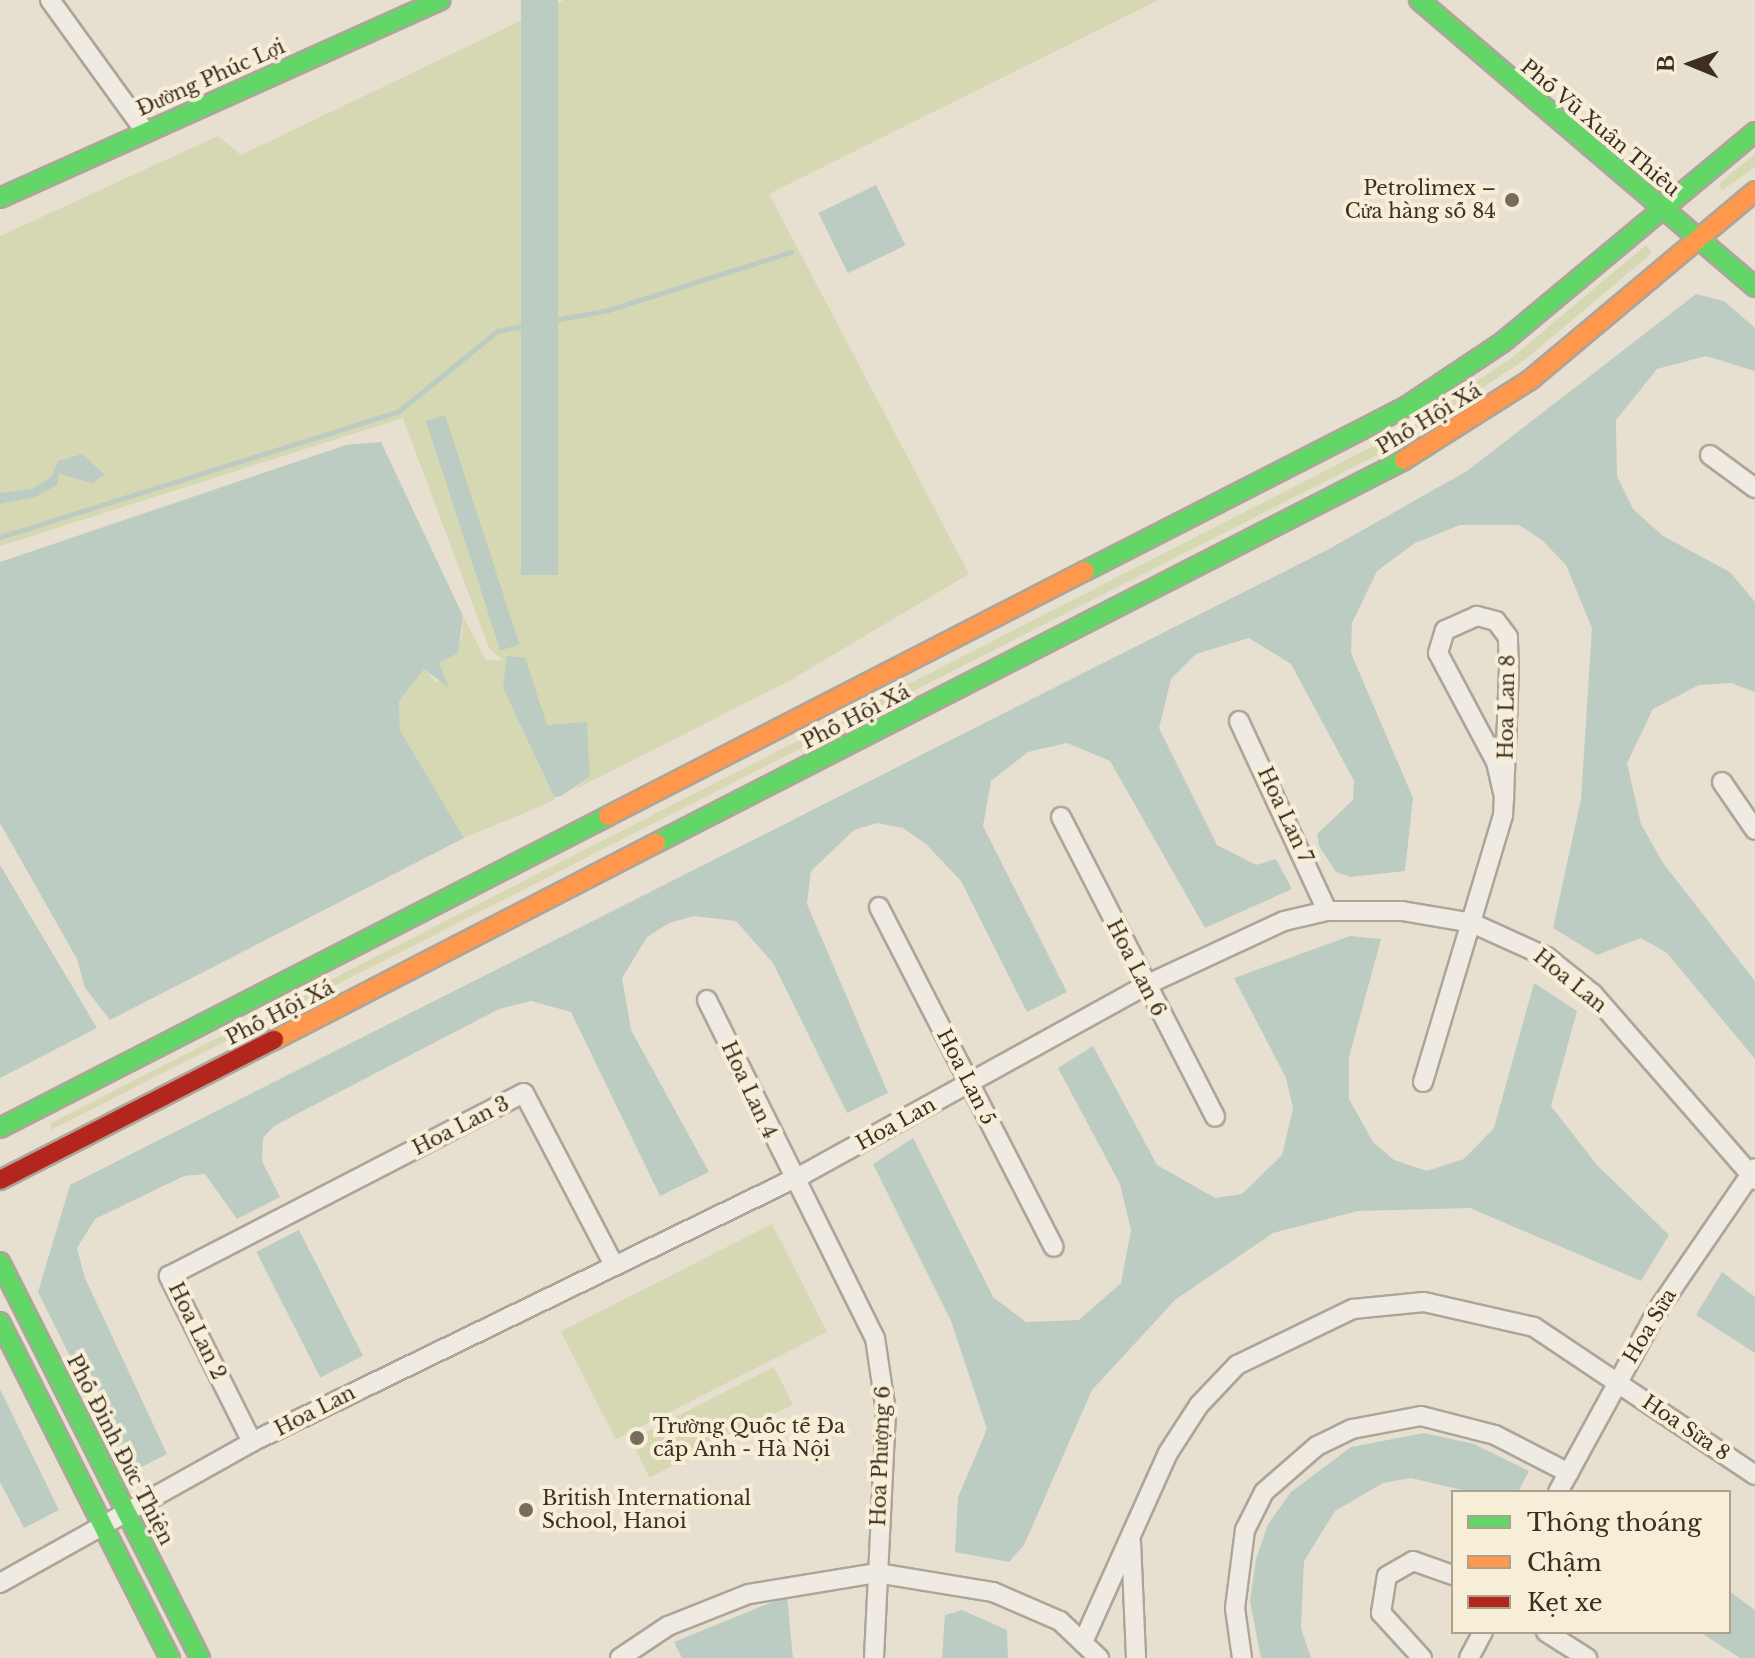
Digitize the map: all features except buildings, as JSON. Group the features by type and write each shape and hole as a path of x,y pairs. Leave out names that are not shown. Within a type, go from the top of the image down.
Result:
{"main road":[{"name":"Đường Phúc Lợi","path":"0,198 441,0"},
{"name":"Phố Vũ Xuân Thiều","path":"1419,0 1755,287"},
{"name":"Phố Hội Xá","path":"0,1128 1385,419 1503,342 1755,132"},
{"name":"Phố Hội Xá","path":"0,1180 1416,454 1530,380 1755,191"},
{"name":"Phố Đinh Đức Thiện","path":"0,1262 200,1658"},
{"path":"0,1322 170,1658"}],"street":[{"path":"50,0 145,131"},
{"path":"1710,455 1755,488"},
{"name":"Hoa Lan 8","path":"1423,1082 1472,923 1504,798 1508,637 1496,621 1477,616 1445,630 1438,653 1496,762 1504,798"},
{"name":"Hoa Lan 7","path":"1239,721 1327,911"},
{"path":"1722,782 1755,830"},
{"name":"Hoa Lan 6","path":"1061,817 1144,986 1215,1117"},
{"name":"Hoa Lan 5","path":"879,907 1054,1247"},
{"name":"Hoa Lan","path":"0,1583 84,1541 103,1521 125,1508 252,1442 791,1180 1144,986 1231,942 1327,911 1402,911 1472,923 1547,957 1593,994 1753,1174"},
{"name":"Hoa Lan 4","path":"707,1000 791,1180"},
{"name":"Hoa Lan 3","path":"268,1225 524,1093 614,1265"},
{"name":"Hoa Sữa","path":"1559,1490 1618,1381 1753,1174"},
{"name":"Hoa Phượng 6","path":"791,1180 875,1338 883,1375 874,1658"},
{"name":"Hoa Lan 2","path":"252,1442 169,1276 268,1225"},
{"name":"Hoa Sữa 8","path":"1083,1642 1168,1453 1237,1365 1353,1309 1424,1302 1499,1316 1534,1327 1755,1475"},
{"path":"1242,1658 1235,1608 1245,1530 1278,1475 1317,1446 1388,1420 1433,1418 1495,1435 1569,1473"},
{"path":"1130,1535 1136,1658"},
{"path":"1422,1658 1381,1613 1387,1576 1413,1561 1451,1574"},
{"path":"620,1658 668,1626 749,1594 877,1573 993,1592 1060,1621 1099,1658"},
{"path":"1469,1658 1482,1634"},
{"path":"1549,1634 1587,1658"}],"green space":[{"path":"564,0 1158,0 769,194 969,574 789,681 572,791 590,777 587,723 547,725 506,669 503,688 555,800 464,838 400,730 399,701 424,668 436,682 444,679 439,663 462,638 463,616 486,660 502,660 489,648 403,418 0,546 0,236 218,136 241,155"},
{"path":"1755,154 1755,167 1721,191 1720,183"},
{"path":"1646,245 1652,253 1526,359 1391,448 51,1130 51,1123 1393,436 1509,360"},
{"path":"772,1224 827,1332 616,1439 561,1332"},
{"path":"774,1367 793,1404 650,1478 631,1440"}],"shaded area":[{"path":"521,0 558,0 558,575 521,575"},
{"path":"876,185 905,245 848,273 818,213"},
{"path":"1696,294 1724,301 1755,328 1755,371 1706,356 1657,369 1616,420 1617,476 1633,509 1663,536 1730,572 1755,602 1755,692 1731,683 1699,685 1653,709 1627,763 1641,824 1663,863 1755,981 1755,1059 1667,953 1641,938 1597,955 1553,928 1581,799 1592,628 1566,565 1543,541 1519,525 1460,525 1415,543 1377,571 1352,623 1351,653 1413,798 1405,871 1350,877 1336,872 1319,846 1317,834 1353,800 1354,781 1291,664 1249,638 1196,654 1171,679 1159,728 1217,845 1256,865 1276,859 1292,889 1205,928 1110,761 1067,743 1028,752 991,781 983,826 1067,992 1027,1012 961,881 926,844 903,828 877,823 854,830 811,871 807,904 888,1093 847,1113 773,963 736,921 694,916 669,923 647,937 622,978 631,1030 709,1172 660,1196 571,1012 531,1001 499,1009 274,1126 263,1138 262,1161 280,1197 237,1219 205,1174 184,1176 95,1219 77,1248 85,1278 167,1454 128,1474 38,1292 70,1185 1329,549 1467,471"},
{"path":"445,415 519,644 500,650 426,421"},
{"path":"381,442 463,616 458,653 439,663 449,688 424,669 399,701 400,730 464,838 110,1020 85,988 77,959 0,823 0,562 346,445"},
{"path":"82,454 105,475 92,483 59,474 57,485 35,497 0,504 0,493 32,489 51,477 58,461"},
{"path":"507,656 525,658 547,725 587,722 590,777 561,796 554,797 503,688"},
{"path":"0,865 97,1028 0,1078"},
{"path":"1350,936 1381,939 1349,1057 1349,1099 1373,1142 1394,1160 1427,1171 1464,1159 1494,1128 1534,983 1577,1011 1551,1106 1597,1165 1669,1235 1641,1281 1470,1208 1358,1211 1273,1233 1175,1300 1092,1390 1024,1545 1009,1562 955,1552 958,1497 987,1429 951,1321 873,1164 913,1138 993,1297 1026,1322 1079,1320 1121,1283 1131,1230 1120,1184 1058,1068 1093,1046 1157,1165 1215,1198 1242,1194 1282,1155 1293,1109 1286,1078 1234,978"},
{"path":"299,1230 363,1356 320,1377 256,1252"},
{"path":"1722,1272 1755,1297 1755,1353 1696,1315"},
{"path":"0,1389 59,1510 24,1528 0,1482"},
{"path":"1424,1433 1474,1444 1529,1471 1519,1490 1462,1490 1411,1478 1383,1483 1335,1511 1304,1561 1301,1628 1311,1658 1261,1658 1250,1601 1256,1559 1268,1524 1291,1492 1351,1447"},
{"path":"1731,1592 1755,1610 1755,1658 1740,1658 1703,1634 1731,1634"},
{"path":"787,1596 793,1658 682,1658 674,1642"},
{"path":"962,1610 1007,1630 1008,1658 942,1658 945,1615"}],"waterway":[{"path":"0,537 399,411 497,331 608,310 791,252"}],"traffic: fast":[{"path":"0,198 441,0"},
{"path":"1419,0 1755,287"},
{"path":"1085,571 1407,406 1503,342 1755,132"},
{"path":"656,843 1404,460"},
{"path":"0,1128 608,816"},
{"path":"0,1262 200,1658"},
{"path":"0,1322 170,1658"}],"traffic: slow":[{"path":"1404,460 1530,380 1755,191"},
{"path":"608,816 1085,571"},
{"path":"274,1040 656,843"}],"traffic: jam":[{"path":"0,1180 274,1040"}],"place":[{"name":"Petrolimex – Cửa hàng số 84","path":"1512,200"},
{"name":"Trường Quốc tế Đa cấp Anh - Hà Nội","path":"637,1438"},
{"name":"British International School, Hanoi","path":"526,1510"}]}
